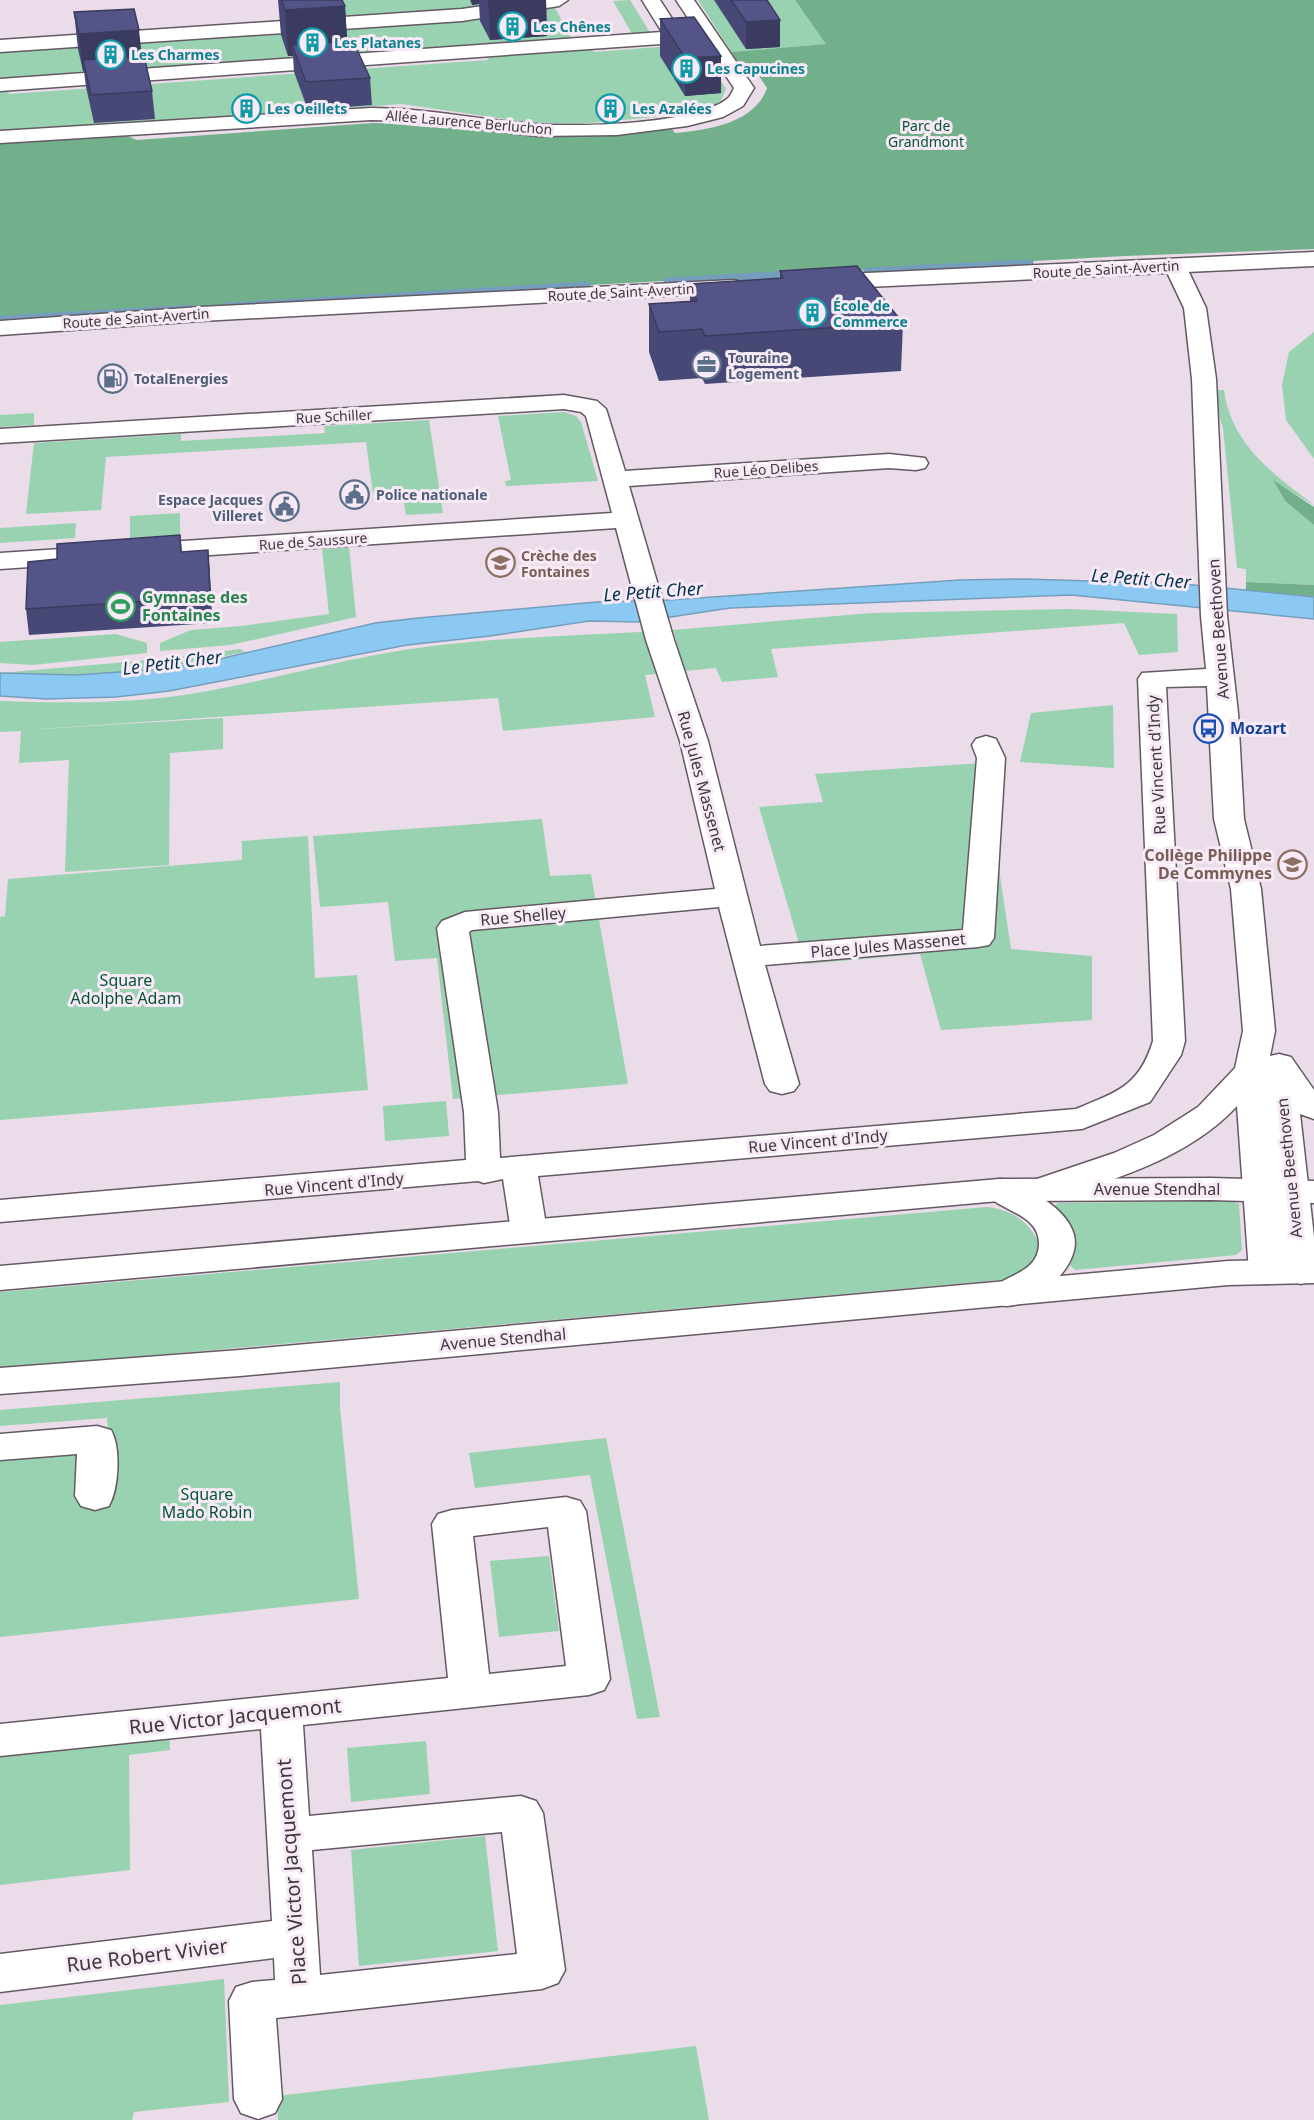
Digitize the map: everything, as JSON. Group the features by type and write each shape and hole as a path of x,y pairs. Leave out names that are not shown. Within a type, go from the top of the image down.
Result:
{"street":[{"path":"0,46 462,15 559,0"},
{"path":"651,0 674,37"},
{"name":"Allée Laurence Berluchon","path":"0,137 370,114 424,116 516,128 561,130 696,120 728,110 739,103 744,95 744,88 706,35 685,0"},
{"path":"0,85 706,35"},
{"name":"Route de Saint-Avertin","path":"818,303 1180,275 1314,260"},
{"name":"Route de Saint-Avertin","path":"799,283 1180,275 1314,278"},
{"name":"Avenue Beethoven","path":"1180,275 1195,308 1204,379 1214,616 1221,677 1228,819 1246,889 1259,1031 1288,1192 1294,1272"},
{"name":"Route de Saint-Avertin","path":"0,328 225,313 748,296 0,343"},
{"name":"Rue Schiller","path":"0,436 564,402 589,406 597,414 616,479"},
{"name":"Rue Léo Delibes","path":"616,479 889,461 916,463"},
{"name":"Rue Jules Massenet","path":"616,479 626,520 694,741 747,957 782,1084"},
{"name":"Rue de Saussure","path":"0,561 626,520"},
{"name":"Rue Vincent d'Indy","path":"0,1211 484,1172 1082,1119 1138,1095 1165,1056 1169,1041 1152,679 1221,677"},
{"name":"Place Jules Massenet","path":"747,957 978,938 991,758 986,745"},
{"name":"Rue Shelley","path":"484,1172 481,1112 453,928 465,921 732,897"},
{"path":"1043,1189 1120,1162 1179,1136 1204,1119 1265,1067"},
{"name":"Avenue Beethoven","path":"1265,1067 1314,1109"},
{"path":"519,1168 529,1231"},
{"name":"Avenue Stendhal","path":"999,1190 1028,1203 1045,1217 1054,1229 1059,1243 1056,1255 1038,1278 1006,1294"},
{"name":"Avenue Stendhal","path":"0,1278 999,1190 1288,1192"},
{"name":"Avenue Stendhal","path":"0,1381 240,1363 1228,1273 1294,1272"},
{"path":"0,1447 97,1439 95,1496"},
{"name":"Rue Victor Jacquemont","path":"0,1740 589,1679 566,1511 452,1524 470,1691"},
{"name":"Place Victor Jacquemont","path":"258,2099 252,2001 299,1997 281,1711"},
{"path":"289,1835 521,1813 542,1970 299,1997"},
{"name":"Rue Robert Vivier","path":"0,1973 294,1937"}],"green space":[{"path":"314,0 546,0 498,9 323,22"},
{"path":"630,0 652,36 634,37 613,1"},
{"path":"698,0 795,0 827,44 731,52"},
{"name":"Parc de Grandmont","path":"795,0 1314,0 1314,249 1125,256 0,317 0,139 122,134 137,140 373,123 442,127 464,123 583,135 671,128 675,133 702,130 741,117 761,100 767,88 753,67 741,67 731,52 826,44"},
{"path":"553,4 573,41 0,81 0,48"},
{"path":"698,44 726,89 721,100 715,105 688,114 578,124 525,122 402,104 77,128 0,131 0,89 8,88 9,94 488,60 486,55 591,47 593,52"},
{"path":"1314,332 1314,459 1286,420 1282,385 1289,352"},
{"path":"1215,390 1224,390 1235,426 1256,456 1314,505 1274,482 1285,501 1314,525 1314,585 1246,582 1246,569 1237,568 1223,428 1215,403"},
{"path":"564,412 576,416 581,422 598,481 506,486 505,481 511,480 498,416"},
{"path":"34,413 34,425 0,427 0,415"},
{"path":"429,420 443,513 406,515 402,491 373,493 366,442 106,457 101,510 26,514 34,443 181,434 181,441 325,433 324,426"},
{"path":"1273,480 1314,507 1314,525 1285,501"},
{"name":"Espace Jacques Villeret","path":"180,513 180,535 130,538 130,516"},
{"path":"76,523 75,538 0,543 0,528"},
{"path":"349,547 356,617 230,645 160,651 160,643 191,630 242,626 329,614 322,549"},
{"path":"1246,582 1314,585 1314,597 1246,590"},
{"path":"1070,609 1177,614 1178,652 1139,655 1124,623 771,649 778,677 722,682 716,668 684,671 673,630 871,613"},
{"path":"658,631 667,673 645,675 655,717 503,731 498,698 25,730 223,718 223,749 170,753 169,865 65,872 69,760 19,763 21,731 0,732 0,701 143,700 244,684 404,650 499,640"},
{"path":"116,634 147,643 147,653 33,665 0,663 0,642"},
{"path":"240,649 245,652 162,669 161,659"},
{"path":"150,660 149,670 76,675 0,673"},
{"path":"1113,705 1114,768 1020,762 1031,713"},
{"path":"983,763 1011,949 1092,956 1092,1020 941,1030 920,954 805,964 759,807 823,802 815,774"},
{"path":"542,819 550,876 591,874 628,1084 453,1099 437,958 395,961 388,902 320,907 313,836"},
{"name":"Square Adolphe Adam","path":"308,836 315,978 357,975 368,1090 0,1120 0,917 5,916 8,879 242,860 242,841"},
{"path":"446,1101 449,1136 385,1141 383,1106"},
{"path":"1231,1201 1239,1204 1242,1250 1236,1255 1075,1270 1069,1264 1073,1242 1052,1208 1058,1203"},
{"path":"987,1207 1013,1215 1032,1231 1041,1247 1034,1269 1012,1279 0,1369 0,1292"},
{"name":"Square Mado Robin","path":"340,1382 340,1408 359,1599 0,1637 0,1452 109,1443 107,1418 0,1426 0,1410"},
{"path":"606,1438 660,1717 637,1719 590,1475 475,1488 469,1453"},
{"path":"549,1556 559,1631 499,1637 490,1561"},
{"path":"169,1732 170,1750 129,1755 130,1870 0,1885 0,1750"},
{"path":"426,1741 430,1794 351,1802 347,1748"},
{"path":"485,1836 498,1951 359,1966 351,1850"},
{"path":"224,1979 229,2102 134,2112 132,2120 0,2120 0,2005"},
{"path":"696,2046 709,2120 278,2120 277,2096"}],"water":[{"name":"Le Petit Cher","path":"1026,579 1184,584 1314,597 1314,619 1071,595 730,608 638,622 589,621 490,636 407,645 169,691 116,697 46,699 0,696 0,673 76,675 162,669 206,662 375,623 418,618 597,602 669,600 960,580"}],"building":[{"path":"281,0 342,0 345,6 285,10"},
{"path":"731,0 767,0 780,20 746,22"},
{"path":"134,9 139,30 79,34 74,12"},
{"path":"694,17 721,56 685,58 660,19"},
{"path":"353,41 370,78 306,82 292,45"},
{"path":"144,56 152,91 91,95 83,60"},
{"path":"857,266 903,323 705,336 702,329 659,332 649,304 697,301 690,284 783,278 780,271"},
{"path":"180,535 181,552 208,550 210,597 26,609 28,562 57,559 57,544"}],"waterway":[{"path":"867,271 1030,263"},
{"path":"667,281 793,274"},
{"path":"225,306 587,285"},
{"path":"0,319 191,308"}],"place":[{"name":"Les Chênes","path":"512,26"},
{"name":"Les Platanes","path":"313,42"},
{"name":"Les Charmes","path":"110,54"},
{"name":"Les Capucines","path":"686,68"},
{"name":"Les Oeillets","path":"246,108"},
{"name":"Les Azalées","path":"611,108"},
{"name":"École de Commerce","path":"812,313"},
{"name":"Touraine Logement","path":"707,365"},
{"name":"TotalEnergies","path":"113,378"},
{"name":"Police nationale","path":"355,494"},
{"name":"Espace Jacques Villeret","path":"284,507"},
{"name":"Crèche des Fontaines","path":"500,563"},
{"name":"Gymnase des Fontaines","path":"121,606"},
{"name":"Mozart","path":"1209,728"},
{"name":"Collège Philippe De Commynes","path":"1293,864"}]}
